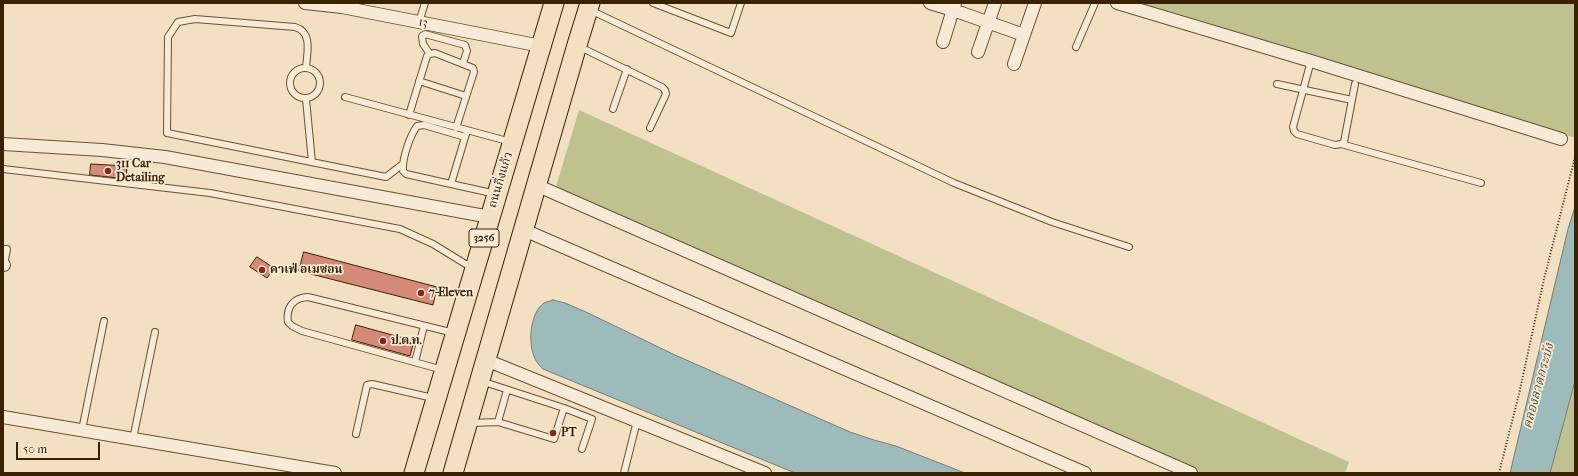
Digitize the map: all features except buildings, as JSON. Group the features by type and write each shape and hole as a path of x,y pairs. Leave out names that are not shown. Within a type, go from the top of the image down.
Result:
{"main road":[{"name":"ถนนกิ่งแก้ว","path":"414,473 554,3"},
{"path":"453,473 589,6"}],"street":[{"name":"13","path":"305,3 338,5 541,46"},
{"path":"930,3 954,6 988,22 1024,35"},
{"path":"978,52 996,3"},
{"path":"1014,64 1035,3"},
{"path":"1117,3 1311,61 1561,139"},
{"path":"943,42 954,6"},
{"path":"3,144 102,150 165,157 490,217"},
{"path":"536,185 1191,473"},
{"path":"524,230 1085,473"},
{"path":"486,360 765,473"},
{"path":"3,417 335,473"}],"lane":[{"path":"419,22 425,3"},
{"path":"653,3 731,33 741,3"},
{"path":"1076,47 1095,3"},
{"path":"589,6 954,183 1052,222 1129,247"},
{"path":"306,68 308,38 301,29 295,27 195,19 178,22 168,37 166,133 386,177 402,164"},
{"path":"430,54 422,39 422,36 426,34 465,46 467,51 463,63"},
{"path":"577,45 662,87 665,90 666,94 650,128"},
{"path":"408,115 427,56 430,54 436,54 473,68 474,72 456,128"},
{"path":"1311,61 1293,127 1294,132 1335,145 1341,144 1481,183"},
{"path":"306,68 318,74 320,85 316,94 306,99 292,93 289,84 289,79 295,71 306,68"},
{"path":"613,109 627,70"},
{"path":"419,81 466,96"},
{"path":"1277,84 1352,100"},
{"path":"1341,144 1344,142 1355,84"},
{"path":"345,97 456,128 466,134"},
{"path":"306,99 312,162"},
{"path":"498,194 406,174 403,170 402,164 413,132 417,126 424,125 513,142"},
{"path":"451,184 466,134"},
{"path":"3,169 210,193 400,229 433,244 475,270"},
{"path":"3,249 7,249 4,266"},
{"path":"445,370 302,331 290,324 288,316 291,305 298,298 308,297 456,334"},
{"path":"82,430 104,321"},
{"path":"415,362 424,326"},
{"path":"133,439 155,332"},
{"path":"480,381 564,408 592,419 582,448"},
{"path":"356,434 367,385 372,384 437,399"},
{"path":"498,422 507,390"},
{"path":"468,424 498,422 554,439 564,408"},
{"path":"624,473 637,421"}],"path":[{"path":"1499,473 1519,394 1544,279 1575,157"}],"green space":[{"path":"1140,3 1575,3 1575,138"},
{"path":"579,110 1349,462 1345,473 1200,473 555,190"},
{"path":"1575,381 1575,473 1550,473"}],"water":[{"name":"คลองลาดกระบัง","path":"1575,207 1575,381 1550,473 1510,473 1568,229"},
{"path":"553,300 565,303 586,312 675,355 850,432 896,446 965,473 795,473 543,369 537,363 534,356 531,331 535,314 539,308 544,303"}],"place":[{"name":"311 Car Detailing","path":"108,171"},
{"name":"คาเฟ่ อเมซอน","path":"262,270"},
{"name":"7-Eleven","path":"421,293"},
{"name":"ป.ต.ท.","path":"383,341"},
{"name":"PT","path":"553,433"}]}
